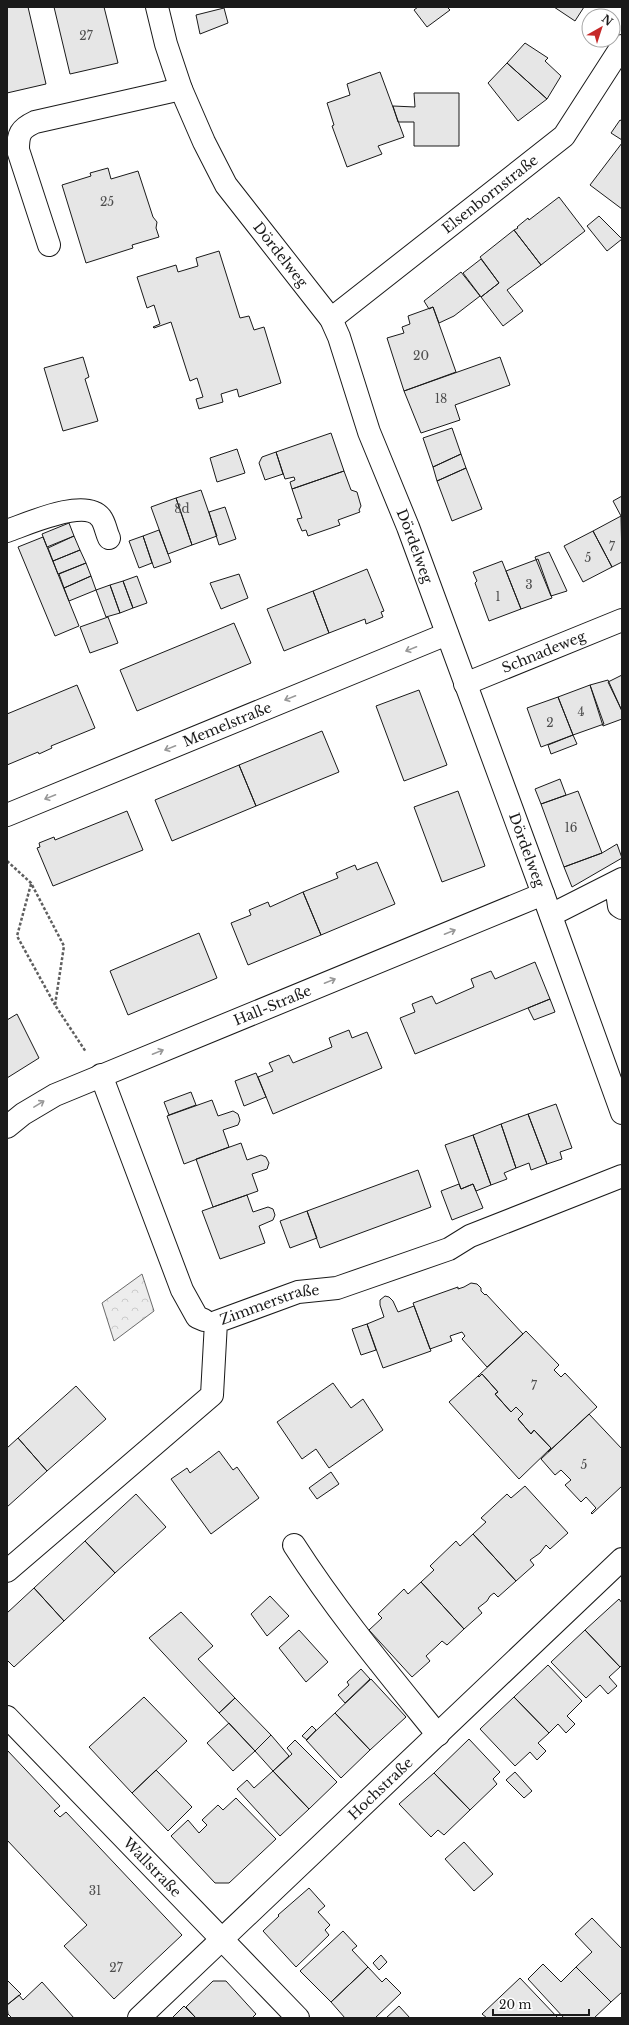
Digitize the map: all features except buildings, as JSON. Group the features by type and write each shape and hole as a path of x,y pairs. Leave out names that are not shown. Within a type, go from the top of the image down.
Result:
{"street":[{"name":"Dördelweg","path":"157,7 166,44 181,89 204,142 226,185 330,319 339,337 369,432 408,528 551,915 622,1113"},
{"name":"Elsenbornstraße","path":"330,319 564,136 622,46"},
{"path":"49,246 18,150 18,136 25,126 35,122 181,89"},
{"path":"7,531 66,511 83,509 92,511 100,517 109,538"},
{"name":"Schnadeweg","path":"465,684 622,620"},
{"name":"Memelstraße","path":"7,815 447,634"},
{"path":"551,915 622,879"},
{"path":"622,882 617,892 619,906 622,908"},
{"name":"Hall-Straße","path":"7,1127 22,1114 55,1095 101,1075 543,894"},
{"name":"Zimmerstraße","path":"101,1075 182,1290 197,1317 204,1320"},
{"name":"Zimmerstraße","path":"7,1571 212,1395 216,1322 298,1292 337,1288 449,1249 470,1236 622,1176"},
{"path":"294,1545 320,1586 347,1622 438,1735"},
{"name":"Hochstraße","path":"139,2018 622,1559"},
{"name":"Wallstraße","path":"7,1718 298,2018"}],"path":[{"path":"7,861 31,883 64,946 55,1005"},
{"path":"31,883 17,936 55,1005 101,1075"}],"green space":[{"path":"142,1274 154,1311 114,1341 102,1303"}]}
